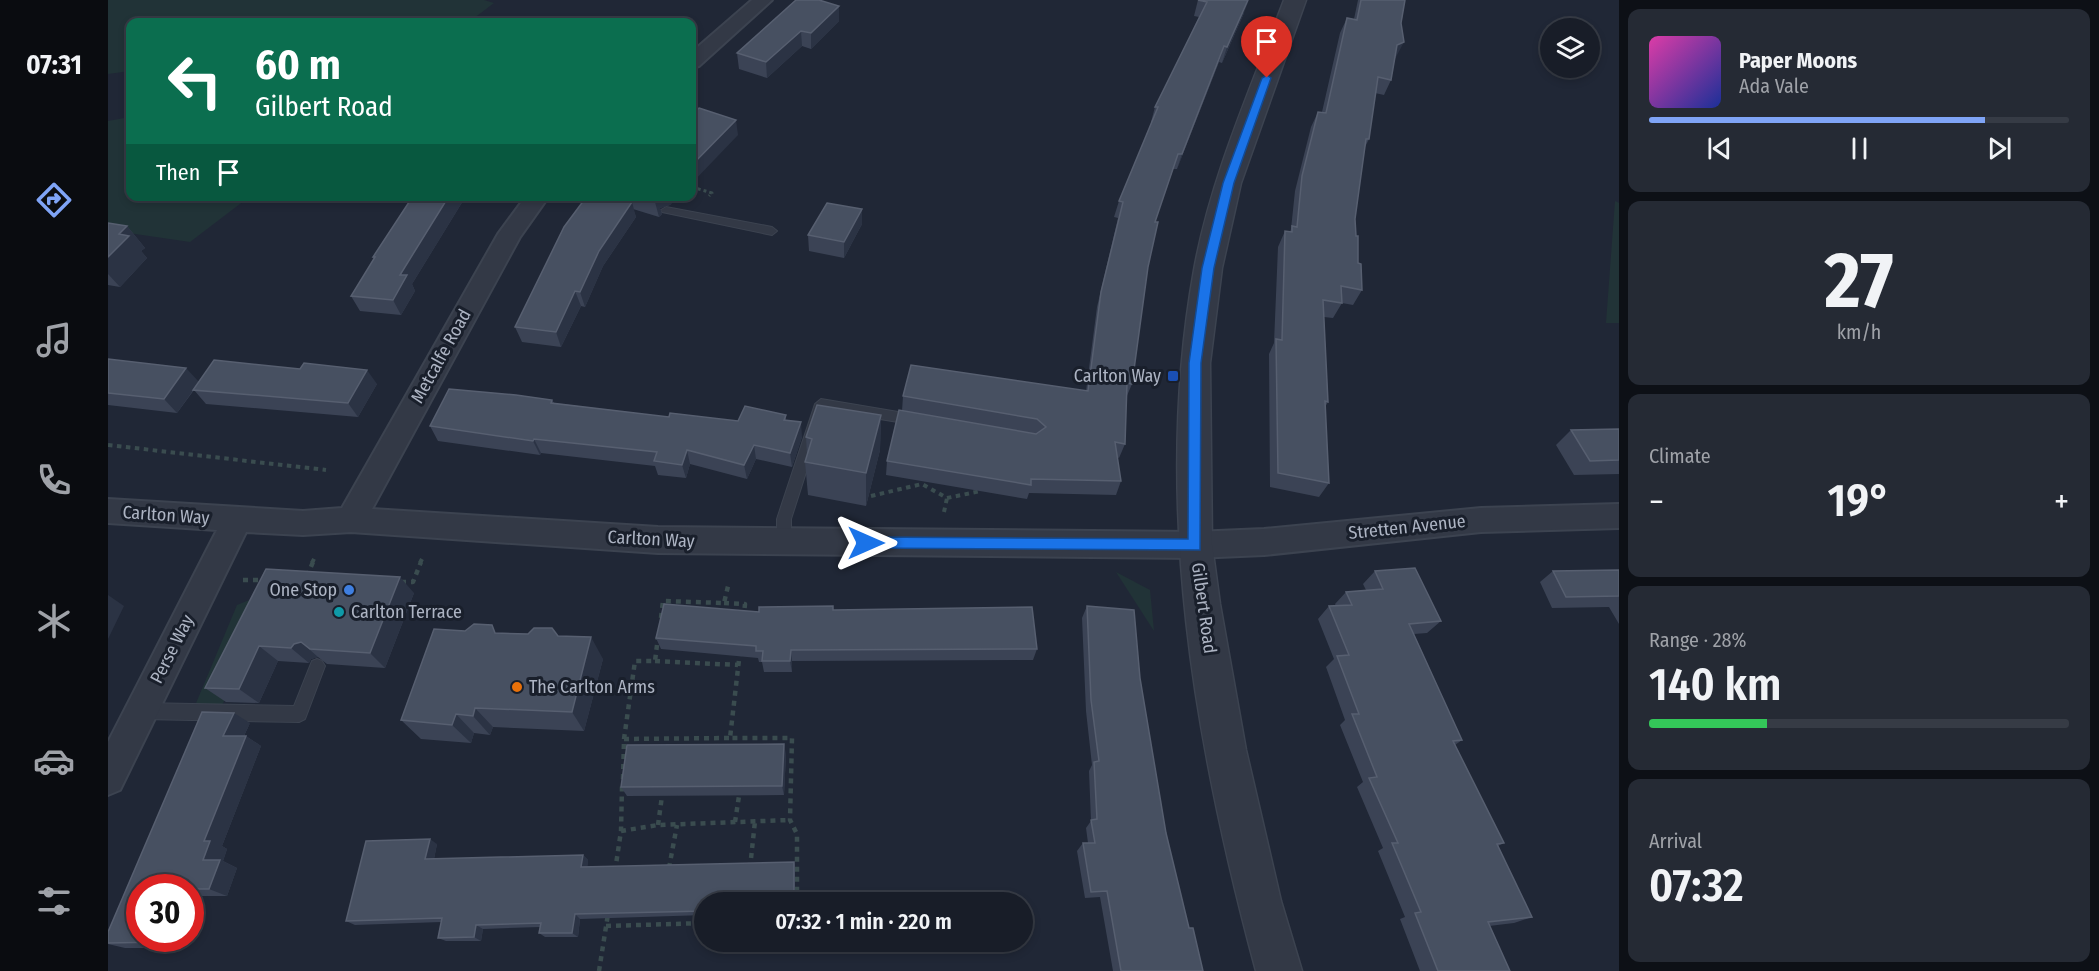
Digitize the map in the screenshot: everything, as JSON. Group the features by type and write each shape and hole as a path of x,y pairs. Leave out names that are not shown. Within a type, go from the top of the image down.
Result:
{"street":[{"path":"696,59 763,0"},
{"name":"Gilbert Road","path":"1279,971 1260,901 1226,750 1195,545 1195,363 1208,268 1228,183 1295,0"},
{"name":"Metcalfe Road","path":"351,520 510,234 534,201"},
{"name":"Carlton Way","path":"108,511 303,524 351,520 658,540 784,543 1195,545"},
{"name":"Stretten Avenue","path":"1195,545 1264,542 1481,520 1619,516"},
{"name":"Perse Way","path":"108,778 237,520"}],"lane":[{"path":"666,210 772,231"},
{"path":"784,543 784,519 821,404 927,422"},
{"path":"140,711 298,714 317,666"}],"path":[{"path":"108,445 326,470"},
{"path":"871,496 922,482 947,498 981,491"},
{"path":"942,517 947,498"},
{"path":"316,555 306,580 318,580"},
{"path":"389,581 412,582 422,559"},
{"path":"242,580 274,580"},
{"path":"724,603 729,582"},
{"path":"661,621 663,601 724,603 745,604 742,624"},
{"path":"655,662 659,631"},
{"path":"730,738 740,645"},
{"path":"614,878 621,831 624,739 635,661 738,665"},
{"path":"624,739 792,738 790,820 797,834 797,892"},
{"path":"658,825 662,796"},
{"path":"735,822 739,796"},
{"path":"621,831 658,825 790,820"},
{"path":"750,869 755,821"},
{"path":"669,871 677,825"},
{"path":"599,971 610,902"},
{"path":"606,926 694,923"}],"shaded area":[{"path":"108,0 484,0 494,3 474,18 126,18 126,72 108,74"},
{"path":"126,118 126,201 244,201 190,242 108,230 108,121"},
{"path":"1615,201 1619,203 1619,323 1606,323"},
{"path":"1116,572 1150,590 1154,631"},
{"path":"276,589 219,712 194,708 237,605"}],"building":[{"path":"796,0 819,0 839,6 811,33 801,31 766,62 737,53"},
{"path":"1198,0 1248,0 1227,47 1224,46 1182,154 1178,154 1155,222 1158,222 1148,267 1132,384 1127,383 1125,444 1115,442 1121,481 1031,479 1031,485 887,461 899,410 1036,434 1046,427 1037,419 903,396 911,365 1088,391 1101,292 1123,202 1119,201 1158,107 1155,107 1207,2"},
{"path":"1361,0 1405,0 1401,23 1404,42 1397,45 1391,80 1378,77 1369,139 1366,139 1355,219 1362,290 1341,286 1342,303 1323,300 1329,483 1278,473 1276,339 1282,340 1285,231 1292,232 1292,226 1297,227 1302,176 1318,112 1326,113 1347,18 1357,20"},
{"path":"699,108 736,120 696,161 696,111"},
{"path":"410,201 446,201 400,275 407,275 393,300 351,296 375,257 373,257"},
{"path":"583,201 632,202 599,251 580,292 575,291 556,332 515,327 564,227"},
{"path":"827,203 862,209 844,242 808,235"},
{"path":"108,223 127,226 119,234 129,236 108,257"},
{"path":"108,359 186,368 164,399 108,393"},
{"path":"214,360 300,369 304,363 367,370 348,403 193,390"},
{"path":"449,389 516,395 552,400 551,403 669,417 670,413 738,421 745,406 786,415 784,420 801,422 790,453 754,445 744,465 687,450 682,465 654,461 657,452 534,439 533,441 430,426"},
{"path":"817,405 881,415 866,473 805,462 812,439 806,437"},
{"path":"1619,429 1619,460 1590,461 1571,430"},
{"path":"1415,568 1441,621 1409,624 1462,740 1453,741 1504,843 1497,844 1532,917 1488,922 1510,971 1438,971 1415,913 1421,912 1392,843 1398,843 1369,778 1377,777 1352,714 1359,714 1337,656 1349,655 1329,606 1352,605 1346,592 1383,589 1375,571"},
{"path":"266,569 400,577 370,653 310,649 301,642 294,644 291,648 259,646 239,689 205,688"},
{"path":"1619,570 1619,596 1566,597 1553,571"},
{"path":"664,604 759,612 759,607 833,606 833,610 1032,607 1037,649 791,650 790,661 762,661 763,651 756,651 756,646 656,638"},
{"path":"1087,606 1134,610 1140,678 1166,833 1189,928 1193,928 1203,971 1121,971 1107,891 1091,892 1083,843 1095,843 1091,820 1097,819 1094,762 1099,761 1091,700"},
{"name":"The Carlton Arms","path":"474,624 492,625 495,633 528,634 534,628 552,628 558,636 591,637 572,712 475,708 473,716 456,714 452,725 401,720 434,629 465,631"},
{"path":"202,712 234,713 223,736 246,736 204,841 210,841 203,860 220,860 209,889 204,889 204,874 133,874"},
{"path":"784,744 782,786 621,787 627,745"},
{"path":"430,839 425,859 583,855 581,867 794,862 794,892 694,892 694,911 575,914 572,933 539,933 541,923 476,925 474,937 438,938 442,918 346,921 366,841"},
{"path":"126,890 126,943 108,943 108,932"}],"place":[{"name":"Carlton Way","path":"1173,376"},
{"name":"One Stop","path":"349,590"},
{"name":"Carlton Terrace","path":"339,612"},
{"name":"The Carlton Arms","path":"517,687"}],"route":[{"path":"866,543 1195,545 1195,363 1208,268 1228,183 1267,78"}]}
